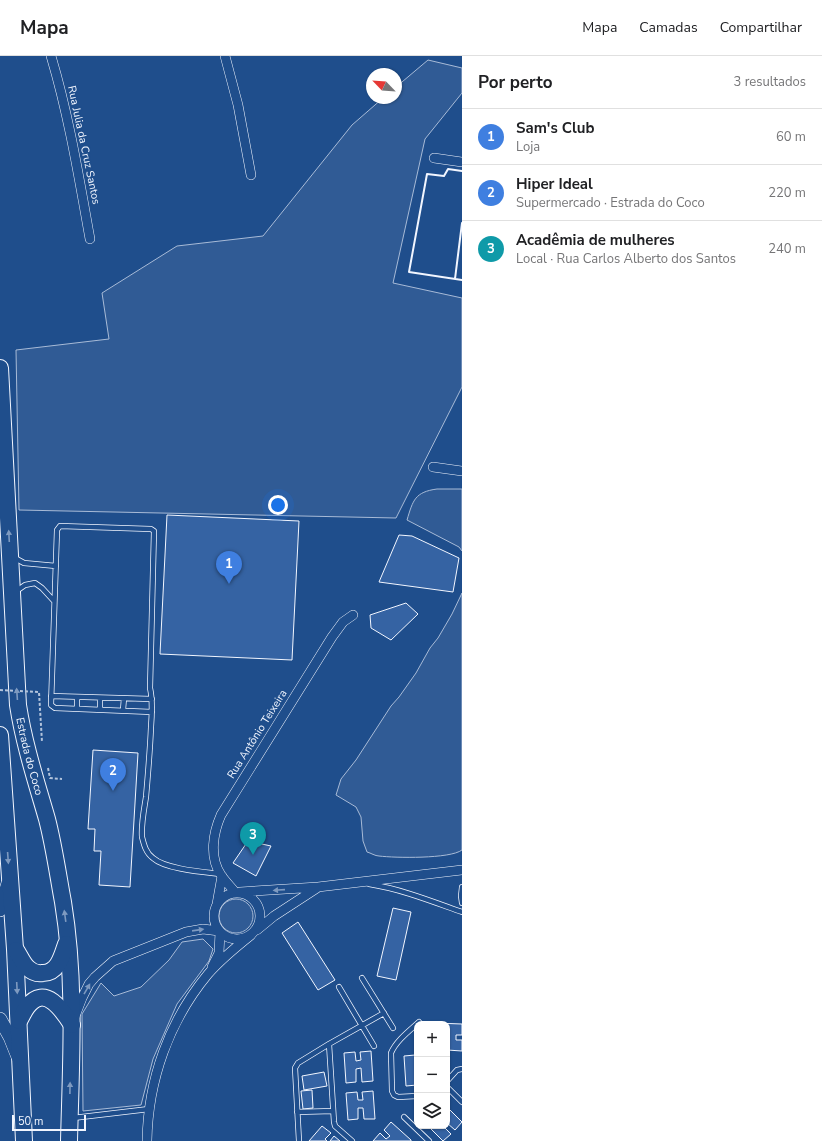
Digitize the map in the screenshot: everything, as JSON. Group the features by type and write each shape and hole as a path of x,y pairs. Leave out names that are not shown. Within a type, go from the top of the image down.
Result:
{"highway":[{"name":"Estrada do Coco","path":"0,368 16,680 21,726 56,861 68,937 72,1025 69,1141"},
{"path":"0,735 15,949 24,1141"},
{"path":"15,949 27,968 32,972 38,974 46,973 58,965 68,937"},
{"path":"19,1021 27,1007 39,998 50,1000 55,1003 63,1011 72,1025"}],"street":[{"name":"Rua Julia da Cruz Santos","path":"51,56 59,83 71,136 90,239"},
{"path":"225,56 238,105 251,175"},
{"path":"434,158 462,162"},
{"path":"433,467 462,471"},
{"name":"Rua Antônio Teixeira","path":"237,892 221,875 216,863 213,852 216,826 221,815 335,633 343,622 353,615"},
{"path":"216,904 226,895 237,892 318,887 462,870"},
{"path":"209,973 219,953 219,931 214,918 221,875"},
{"path":"0,910 10,877"},
{"path":"147,1141 151,1091 165,1047 183,1010 199,985 209,973 252,934 274,916 318,887"},
{"path":"72,1025 82,998 90,984 99,972 113,961 186,932 203,929 219,931 225,936 238,939 245,938 252,934 261,919 258,904 247,894 237,892"},
{"path":"0,1019 10,1037 21,1066"}],"lane":[{"path":"152,712 53,707 51,705 57,530 60,526 154,530 150,688 152,712 150,758 142,835 147,852 153,859 160,863 169,866 221,875"},
{"path":"10,555 24,564 56,566"},
{"path":"12,595 25,585 34,583 42,588 54,602"},
{"path":"51,696 152,699"},
{"path":"77,697 77,708"},
{"path":"100,698 100,709"},
{"path":"123,710 124,698"},
{"path":"359,882 391,888 462,912"},
{"path":"462,887 462,903"},
{"path":"362,978 393,1028"},
{"path":"339,987 374,1046"},
{"path":"299,1141 296,1065 384,1013"},
{"path":"414,1027 393,1048 391,1053 392,1091 394,1095 398,1097 414,1096"},
{"path":"330,1044 335,1126 352,1141"},
{"path":"450,1078 457,1070 462,1069"},
{"path":"450,1090 462,1102"},
{"path":"70,1118 149,1109"},
{"path":"297,1112 334,1111"},
{"path":"404,1117 428,1141"}],"path":[{"path":"0,690 39,692 42,742"},
{"path":"48,768 50,778 62,779"}],"shaded area":[{"path":"428,60 462,68 462,93 425,139 393,283 462,298 462,387 396,518 19,510 16,350 109,339 102,293 177,246 263,236 352,125 376,104 402,104 402,82"},
{"path":"437,489 462,489 462,551 459,547 407,520 413,502 416,498 424,492"},
{"path":"462,593 462,850 456,853 435,856 376,856 367,852 363,841 361,817 356,807 336,795 341,779 356,760 391,706 416,673 452,614"},
{"path":"233,899 239,899 243,900 250,906 253,916 252,923 246,930 239,933 233,933 229,932 222,926 219,919 219,913 220,909 226,902"},
{"path":"203,939 213,949 209,961 177,1004 153,1059 141,1105 83,1111 82,1014 101,983 114,996 141,987 169,960 182,942"}],"building":[{"path":"167,515 299,521 292,660 160,654"},
{"path":"399,535 412,536 459,558 453,592 379,582"},
{"path":"406,603 418,614 391,640 371,628 370,615"},
{"path":"93,750 138,753 130,887 99,885 101,851 94,851 95,829 88,829"},
{"path":"248,841 271,846 256,876 233,863"},
{"path":"393,908 411,912 396,980 377,976"},
{"path":"298,922 335,980 318,990 282,933"},
{"path":"450,1024 462,1024 462,1035 456,1035 456,1040 462,1040 462,1051 450,1050"},
{"path":"371,1051 373,1081 362,1082 361,1068 356,1069 356,1082 346,1083 344,1053 355,1052 356,1061 361,1060 360,1052"},
{"path":"414,1055 414,1085 406,1086 404,1056"},
{"path":"324,1072 327,1086 304,1090 302,1076"},
{"path":"312,1090 313,1108 303,1109 301,1091"},
{"path":"373,1091 375,1119 364,1119 363,1108 358,1108 358,1119 348,1120 346,1093 357,1092 358,1100 363,1100 362,1092"},
{"path":"450,1110 462,1122 455,1130 450,1126"},
{"path":"391,1122 411,1141 373,1141 380,1133 386,1139 390,1136 384,1130"},
{"path":"322,1126 331,1133 325,1139 327,1141 309,1141"},
{"path":"431,1129 446,1129 451,1134 443,1141"},
{"path":"334,1136 340,1141 330,1141"}],"wall":[{"path":"462,171 448,169 444,176 427,174 409,272 462,280"},
{"path":"455,279 462,223"}],"place":[{"name":"Sam's Club","path":"229,584"},
{"name":"Hiper Ideal","path":"113,791"},
{"name":"Acadêmia de mulheres","path":"253,855"}]}
